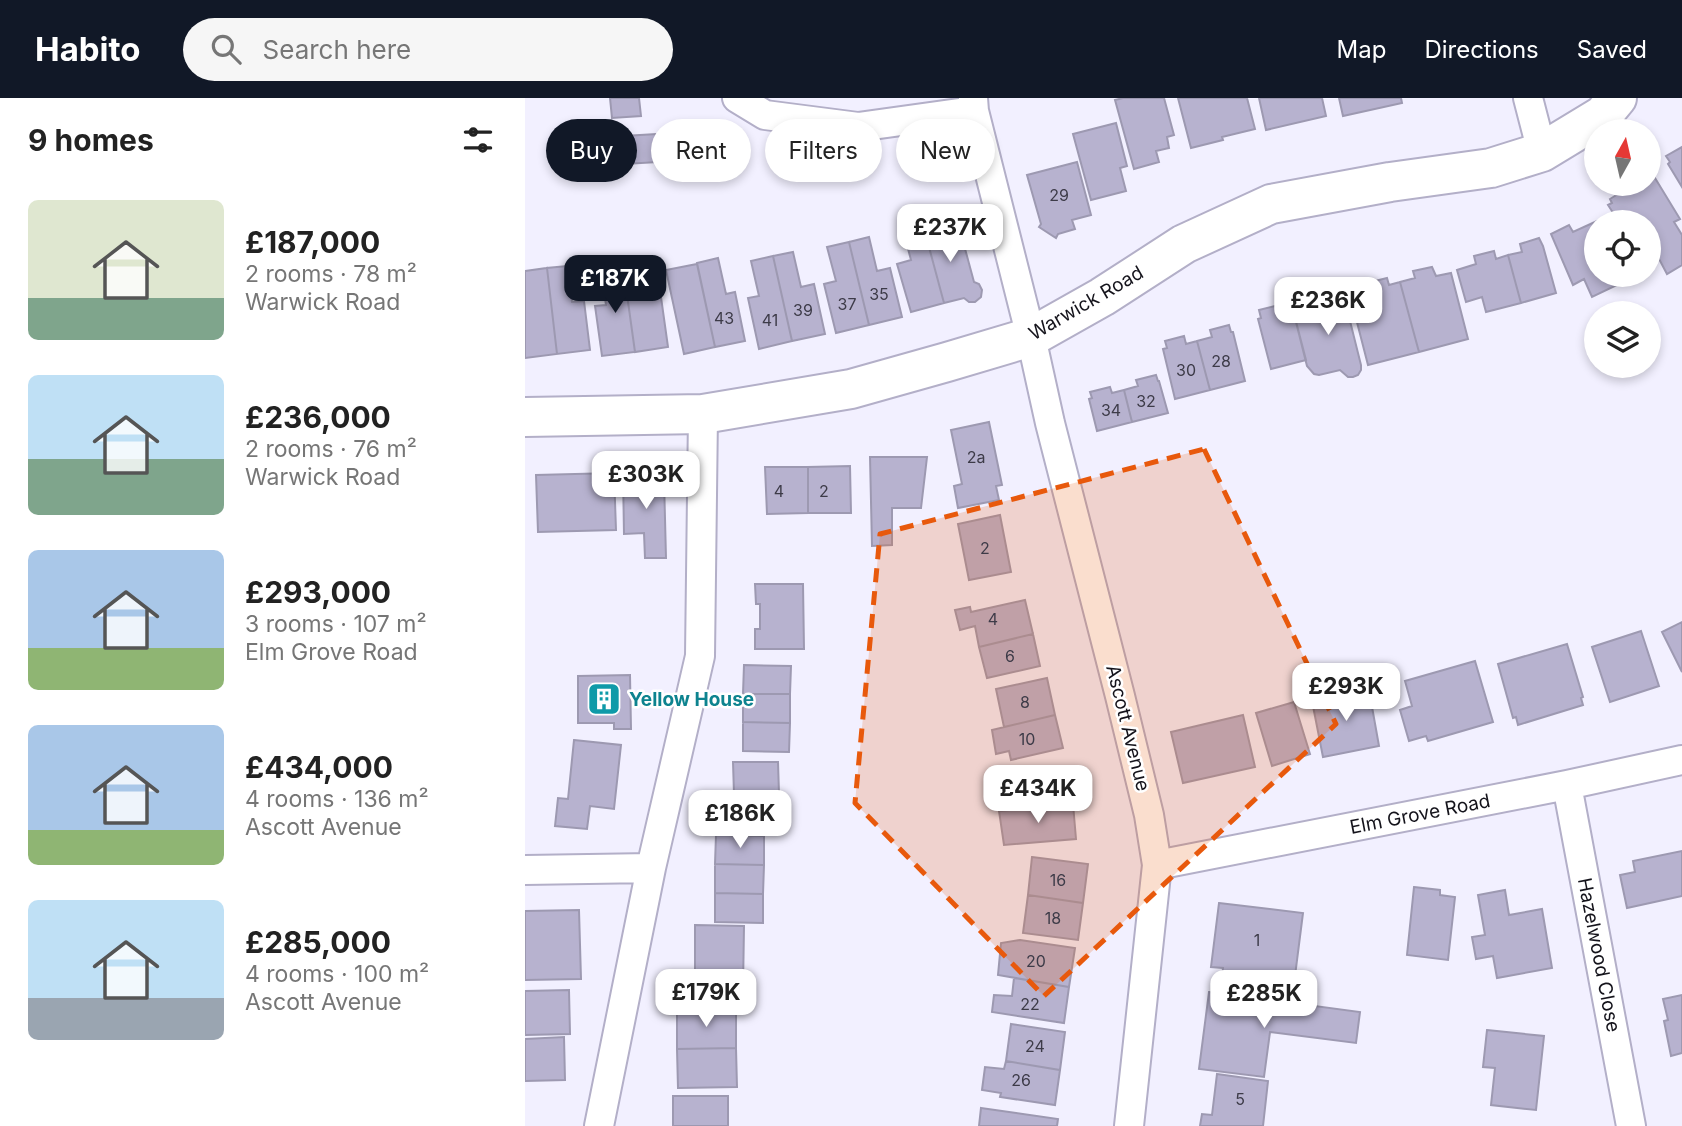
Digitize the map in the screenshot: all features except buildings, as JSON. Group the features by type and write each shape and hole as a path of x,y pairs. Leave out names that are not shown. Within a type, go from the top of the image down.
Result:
{"street":[{"path":"737,98 765,115 858,127 974,105"},
{"path":"1528,98 1542,152"},
{"name":"Warwick Road","path":"525,417 703,414 851,390 1031,337 1101,297 1184,244 1271,204 1491,167 1542,152 1603,114 1618,98"},
{"name":"Ascott Avenue","path":"974,105 1050,423 1140,775 1157,865 1129,1126"},
{"path":"599,1126 651,868 700,656 703,414"},
{"name":"Elm Grove Road","path":"1157,865 1682,760"},
{"name":"Hazelwood Close","path":"1567,785 1631,1126"},
{"path":"525,870 651,868"}],"highlighted area":[{"path":"1204,449 1336,724 1044,996 855,803 880,534"}],"place":[{"name":"Yellow House","path":"604,699"}]}
